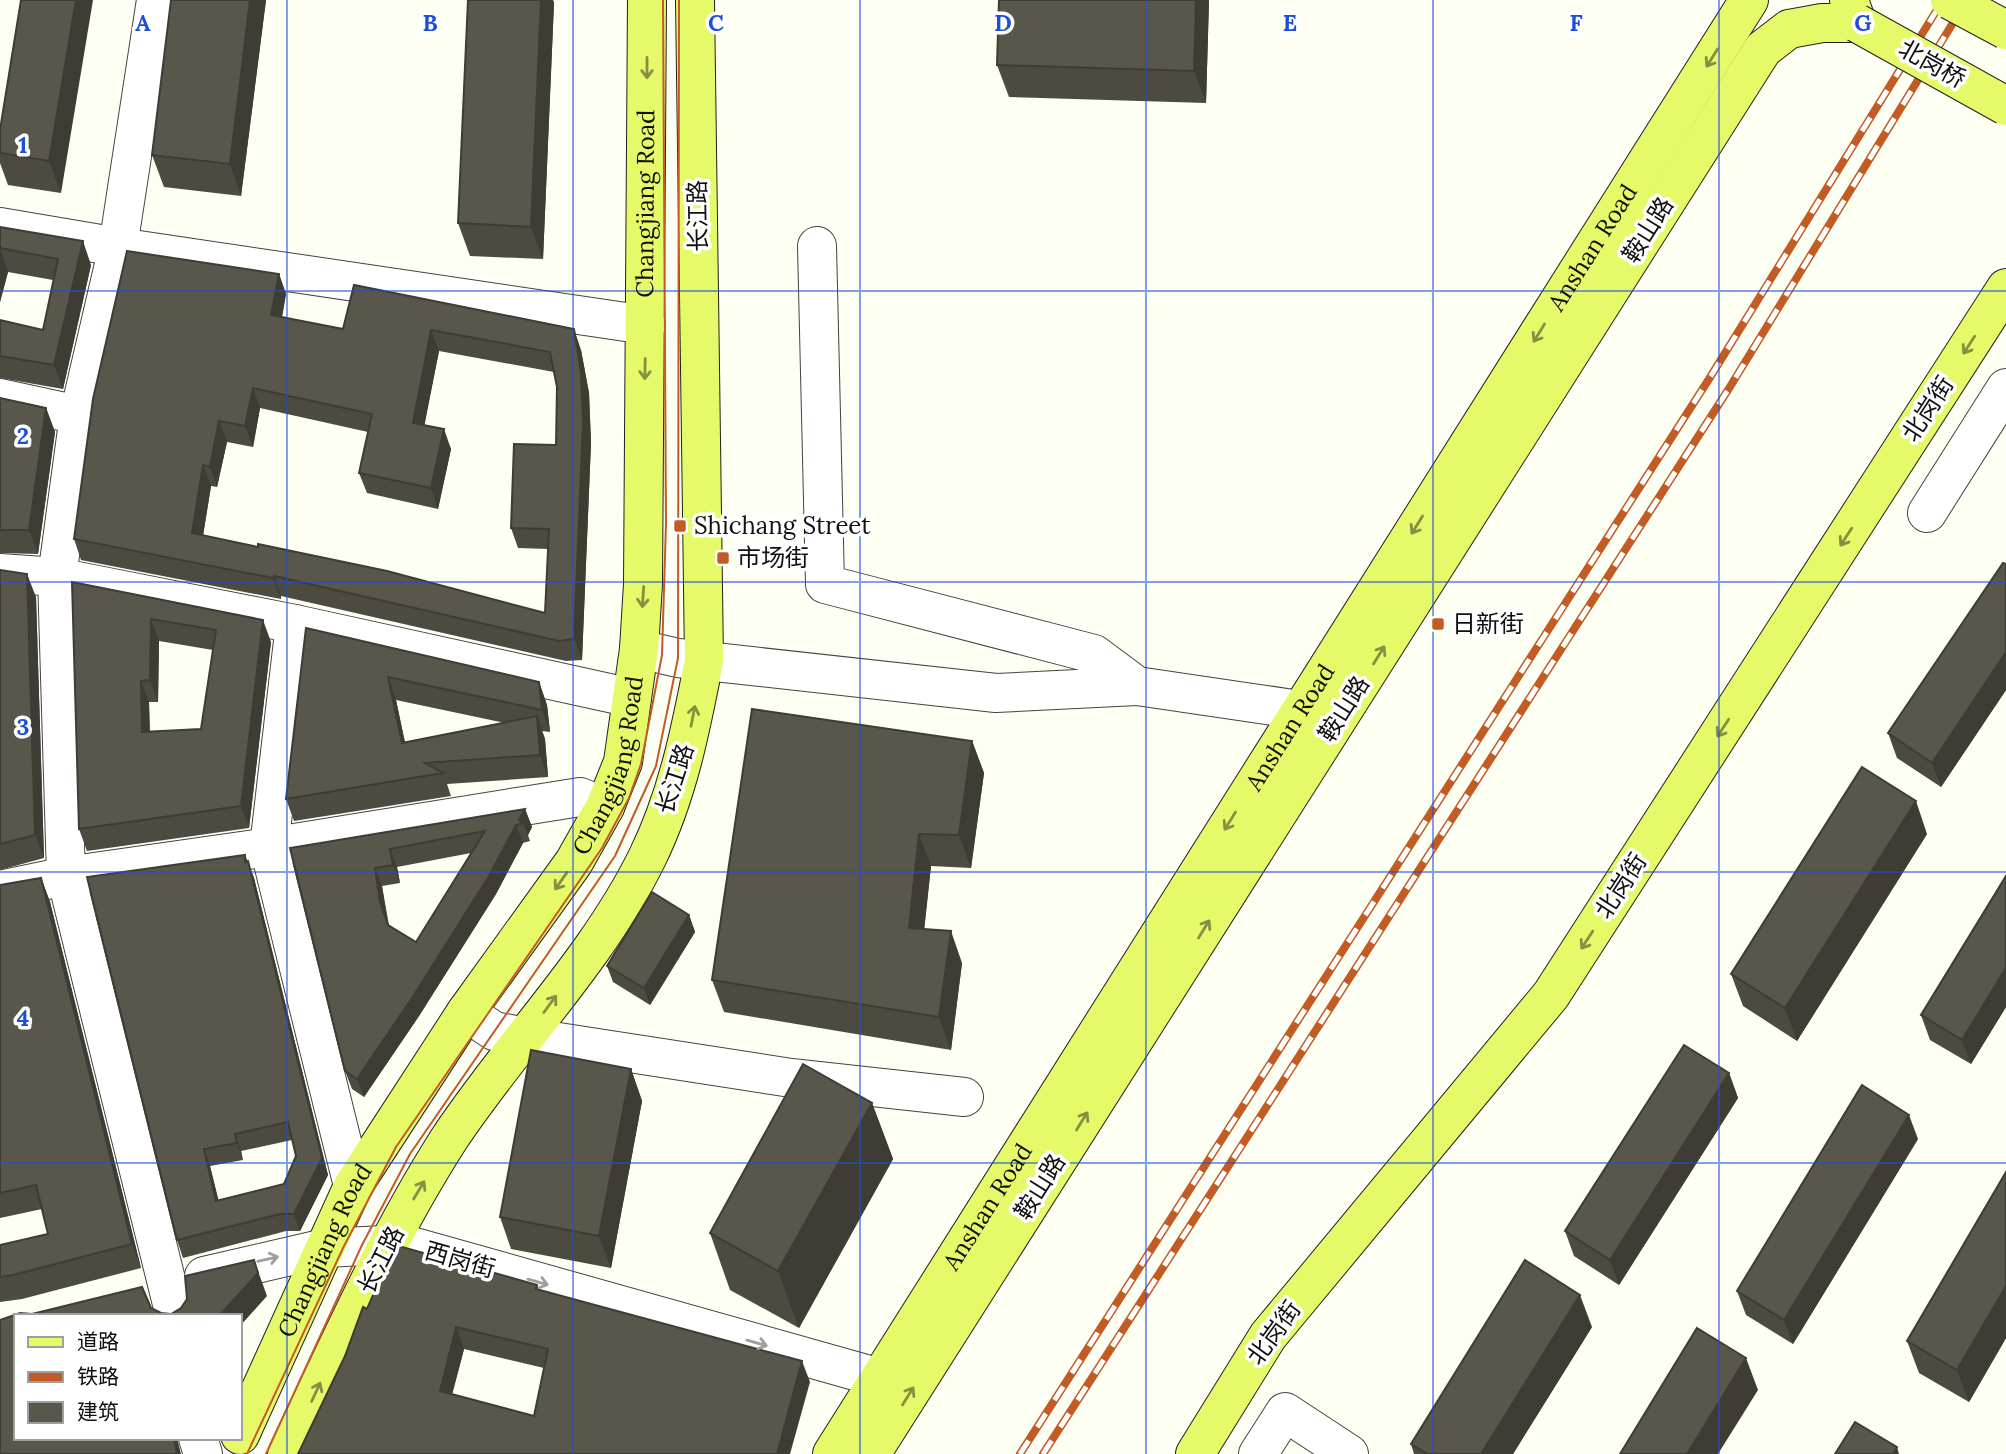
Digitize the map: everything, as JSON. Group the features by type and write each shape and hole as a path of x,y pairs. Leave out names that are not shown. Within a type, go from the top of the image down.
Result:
{"main road":[{"name":"Changjiang Road","path":"242,1430 353,1186 466,1012 574,862 605,807 623,762 639,649 643,584 647,0"},
{"name":"长江路","path":"287,1454 387,1244 450,1138 591,948 647,858 685,758 704,661 695,0"},
{"name":"Anshan Road","path":"832,1454 1749,0"},
{"path":"1763,49 1793,0"},
{"path":"1950,0 2006,30"},
{"name":"鞍山路","path":"871,1454 1763,49 1790,29 1822,23 1853,12"},
{"name":"北岗桥","path":"1853,12 2006,106"},
{"name":"北岗街","path":"1195,1454 1268,1336 1551,995 2006,288"}],"street":[{"path":"156,0 118,247 79,415 57,577 66,876 172,1300"},
{"path":"0,227 646,325"},
{"path":"817,246 825,583 1094,654 1137,687"},
{"path":"1927,513 2006,388"},
{"path":"0,398 79,415"},
{"path":"0,573 57,577 295,624 632,698"},
{"path":"295,624 269,847 353,1186"},
{"path":"639,649 704,661 996,693 1137,687 1300,710"},
{"path":"0,890 66,876 269,847 580,797 605,807"},
{"path":"466,1012 494,1031 526,1037 791,1078 964,1097"},
{"name":"西岗街","path":"129,1294 172,1300 325,1248 404,1244 880,1378"},
{"path":"1258,1454 1284,1412 1349,1454"}],"building":[{"path":"21,0 76,0 49,161 0,153 0,130"},
{"path":"171,0 250,0 230,164 152,155"},
{"path":"468,0 541,0 531,227 458,223"},
{"path":"999,0 1196,0 1194,71 997,65"},
{"path":"0,227 83,241 54,365 0,356 0,320 43,330 58,259 0,248"},
{"path":"127,251 279,274 271,315 343,329 354,285 574,329 581,373 583,422 574,639 559,641 274,576 273,578 74,539 93,399","holes":["431,330 550,352 557,387 556,445 514,444 511,528 549,529 545,613 387,571 192,533 203,465 210,467 219,421 245,426 253,388 372,414 359,473 431,488 444,429 413,423"]},
{"path":"0,398 46,408 29,530 0,530"},
{"path":"2003,563 2006,564 2006,652 1932,763 1888,733"},
{"path":"0,570 27,574 35,835 0,844"},
{"path":"72,582 263,620 241,806 79,829","holes":["151,619 216,630 201,729 142,732 141,681 150,680"]},
{"path":"306,628 539,682 542,710 388,677 402,743 537,716 540,755 425,763 443,773 286,799"},
{"path":"752,709 972,741 959,835 919,834 909,928 951,931 939,1017 712,980"},
{"path":"1862,767 1916,801 1785,1008 1731,974"},
{"path":"525,809 519,820 523,823 516,825 489,876 357,1079 345,1071 290,848","holes":["485,831 416,942 388,925 380,902 375,868 393,865 390,849"]},
{"path":"245,855 322,1158 294,1214 280,1214 177,1240 87,877","holes":["288,1122 296,1156 284,1184 216,1201 204,1149 237,1143 235,1134"]},
{"path":"2006,876 2006,968 1962,1040 1921,1015"},
{"path":"41,878 132,1244 0,1277 0,1245 48,1234 36,1185 0,1193 0,885"},
{"path":"652,892 689,915 644,988 607,966"},
{"path":"1684,1045 1729,1073 1610,1260 1565,1231"},
{"path":"531,1050 631,1069 599,1236 500,1217"},
{"path":"803,1064 872,1103 778,1271 710,1233"},
{"path":"1862,1085 1909,1115 1784,1320 1737,1291"},
{"path":"2006,1172 2006,1286 1957,1370 1907,1341"},
{"path":"395,1245 537,1285 536,1289 802,1361 777,1454 298,1454 345,1356 363,1307 367,1309","holes":["456,1327 548,1349 534,1416 440,1391"]},
{"path":"254,1260 258,1273 221,1314 171,1314 181,1308 187,1299 185,1276"},
{"path":"1525,1260 1580,1295 1481,1454 1427,1454 1411,1444"},
{"path":"142,1287 151,1308 171,1314 32,1314"},
{"path":"14,1315 14,1440 174,1440 177,1454 0,1454 0,1320"},
{"path":"1697,1328 1746,1358 1687,1454 1620,1454"},
{"path":"1855,1422 1897,1447 1893,1454 1835,1454"}],"tram line":[{"path":"247,1454 344,1246 396,1147 602,848 629,798 641,764 662,655 666,524 663,0"},
{"path":"266,1454 362,1245 410,1154 615,856 656,766 678,658 679,0"}],"railway":[{"path":"1020,1454 1709,379 1943,0"},
{"path":"1043,1454 1728,390 1967,0"}],"place":[{"name":"Shichang Street","path":"680,526"},
{"name":"市场街","path":"723,558"},
{"name":"日新街","path":"1438,624"}]}
